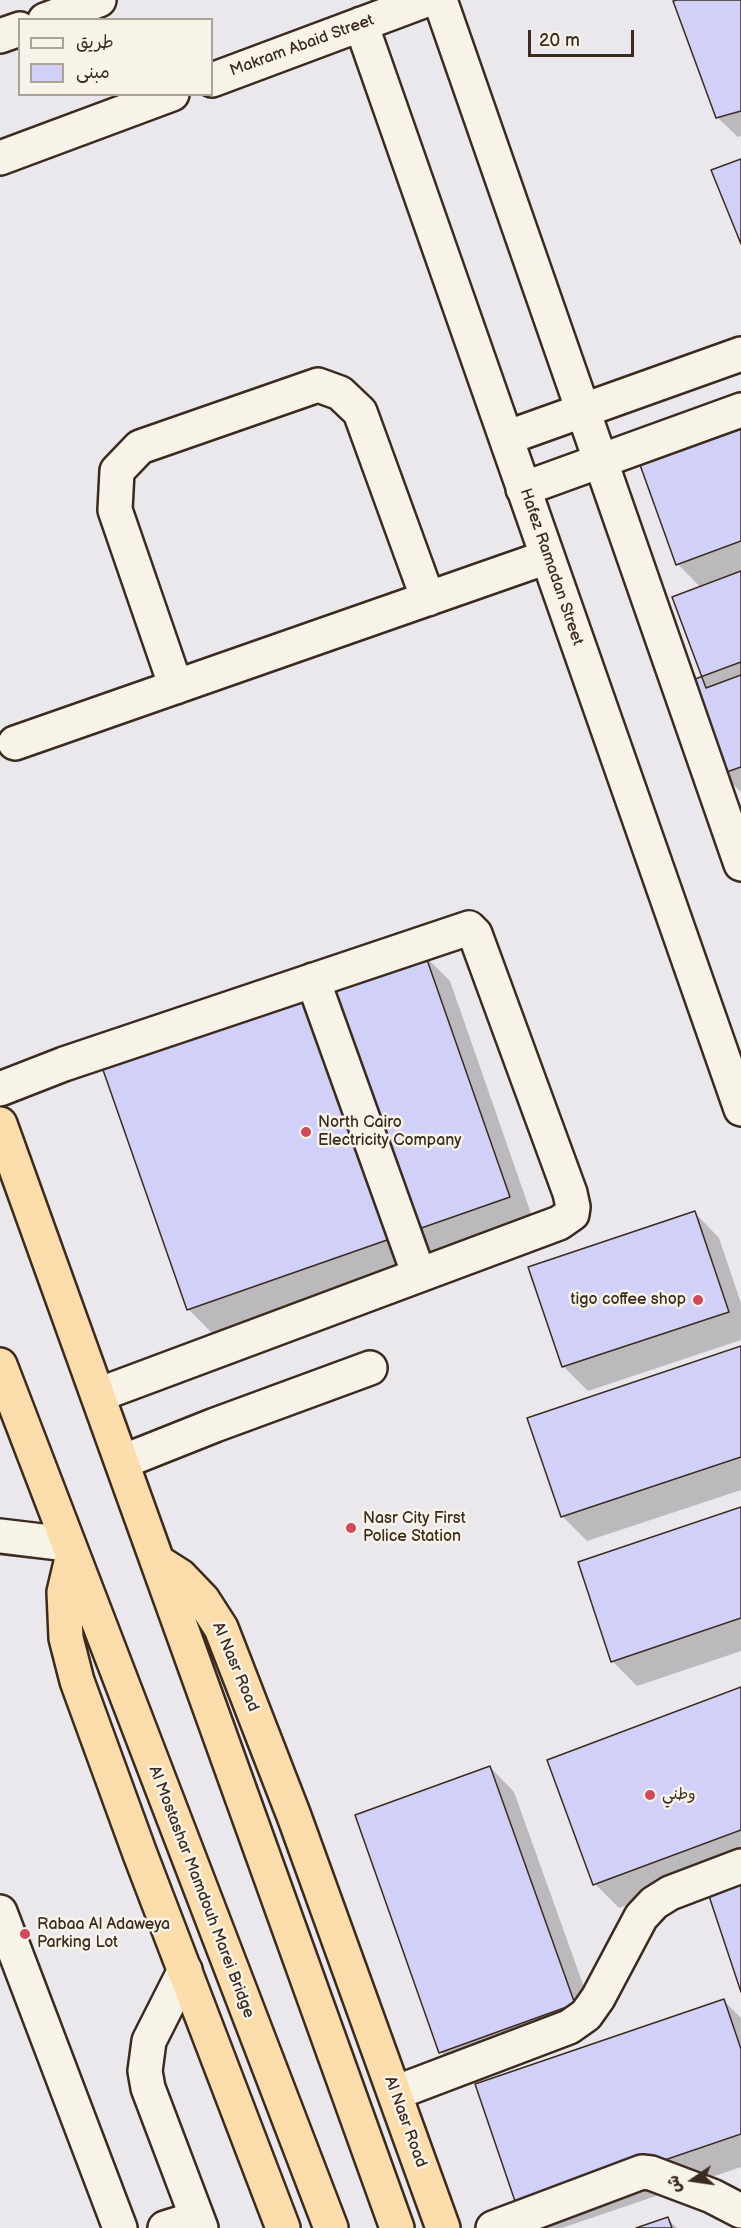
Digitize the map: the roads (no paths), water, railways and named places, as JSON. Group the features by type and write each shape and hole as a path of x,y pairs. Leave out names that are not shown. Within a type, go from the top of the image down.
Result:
{"highway":[{"path":"0,1124 397,2228"},
{"path":"3,1385 70,1550 64,1592 66,1638 76,1681 283,2228"},
{"name":"Al Mostashar Mamdouh Marei Bridge","path":"70,1550 331,2228"},
{"name":"Al Nasr Road","path":"158,1562 180,1576 203,1600 221,1628 294,1816 443,2228"}],"street":[{"path":"50,18 99,0"},
{"name":"Makram Abaid Street","path":"213,80 426,0"},
{"path":"440,0 741,864"},
{"name":"Hafez Ramadan Street","path":"361,24 741,1109"},
{"path":"0,36 18,30"},
{"path":"0,158 166,96"},
{"path":"506,438 741,354"},
{"path":"176,687 115,510 117,471 140,447 318,385 340,393 360,412 428,599"},
{"path":"524,489 741,410"},
{"path":"15,743 547,557"},
{"path":"0,1089 64,1064 465,928 473,930 570,1193 573,1207 572,1214 567,1219 98,1395"},
{"path":"313,980 419,1275"},
{"path":"122,1462 370,1368"},
{"path":"0,1536 70,1550"},
{"path":"395,2093 569,2027 586,2015 598,1998 641,1917 654,1903 670,1893 741,1866"},
{"path":"0,1912 120,2228"},
{"path":"165,2228 199,2223 148,2088 145,2071 149,2041 184,1970"},
{"path":"494,2228 642,2172 651,2173 712,2196 741,2211"}],"place":[{"name":"North Cairo Electricity Company","path":"306,1132"},
{"name":"tigo coffee shop","path":"698,1300"},
{"name":"Nasr City First Police Station","path":"351,1528"},
{"name":"وطني","path":"650,1795"},
{"name":"Rabaa Al Adaweya Parking Lot","path":"25,1934"}]}
